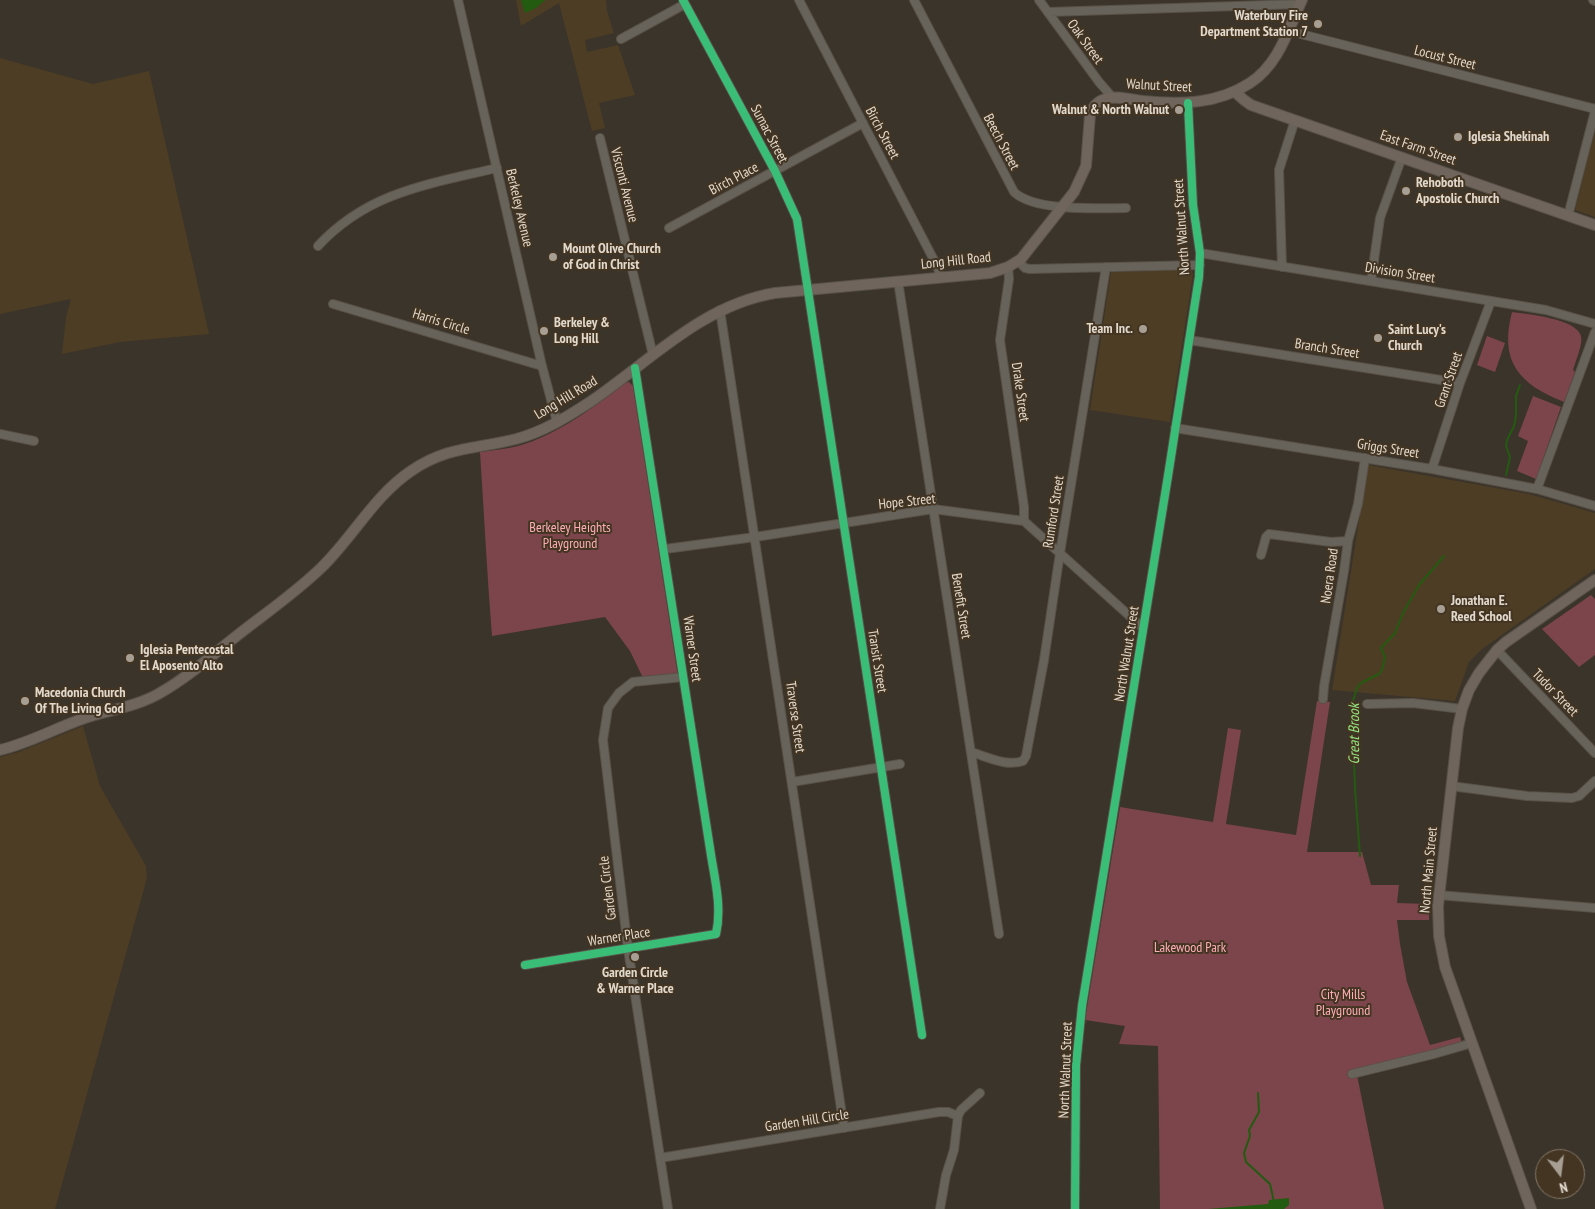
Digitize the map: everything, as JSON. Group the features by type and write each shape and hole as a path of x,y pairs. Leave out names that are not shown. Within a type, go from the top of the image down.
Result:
{"main road":[{"name":"Walnut Street","path":"1112,98 1188,103 1206,101 1235,92 1256,79 1277,56 1301,2"},
{"name":"East Farm Street","path":"1235,92 1247,103 1595,225"},
{"name":"Long Hill Road","path":"0,750 34,740 81,720 137,704 168,689 313,575 338,550 387,490 419,466 453,451 524,437 557,422 594,399 653,355 720,310 742,300 760,296 808,289 994,272 1008,267 1018,261 1063,207 1077,187 1086,166 1091,112 1102,99 1112,98"},
{"name":"North Main Street","path":"1531,1209 1443,957 1438,924 1438,896 1458,728 1462,709 1475,679 1497,650 1506,642 1595,580"}],"street":[{"name":"Berkeley Avenue","path":"458,0 542,366 557,422"},
{"name":"Birch Street","path":"799,0 941,277"},
{"name":"Beech Street","path":"914,0 1014,192 1023,198 1063,207 1126,208"},
{"name":"Oak Street","path":"1039,0 1112,98"},
{"path":"621,38 684,2"},
{"name":"Sumac Street","path":"684,2 775,171 796,220 808,289"},
{"path":"1048,12 1301,2"},
{"name":"Locust Street","path":"1289,31 1595,110"},
{"name":"North Walnut Street","path":"1075,1209 1076,1065 1082,1006 1168,476 1200,265 1193,205 1188,103"},
{"path":"1568,216 1595,110"},
{"path":"1282,267 1279,170 1295,120"},
{"name":"Birch Place","path":"668,228 863,123"},
{"name":"Visconti Avenue","path":"600,138 653,355"},
{"path":"1371,281 1380,218 1402,157"},
{"path":"318,246 330,232 348,219 385,198 408,189 497,168"},
{"name":"Division Street","path":"1200,253 1546,310 1595,324"},
{"path":"1018,261 1030,269 1200,265"},
{"name":"Drake Street","path":"1008,267 1009,279 1000,340 1024,507 1024,521"},
{"name":"Rumford Street","path":"971,752 1015,764 1023,761 1026,756 1044,660 1106,267"},
{"name":"Benefit Street","path":"898,281 999,934"},
{"name":"Transit Street","path":"808,289 922,1036"},
{"name":"Grant Street","path":"1432,469 1460,383 1491,301"},
{"name":"Harris Circle","path":"333,304 542,366"},
{"name":"Traverse Street","path":"720,310 844,1128"},
{"path":"1537,489 1595,332"},
{"name":"Branch Street","path":"1189,340 1460,383"},
{"name":"Warner Street","path":"635,368 665,549 717,896 718,922 716,934"},
{"name":"Griggs Street","path":"1175,428 1432,469 1537,489 1595,506"},
{"path":"0,434 34,441"},
{"name":"Noera Road","path":"1323,699 1348,541 1358,504 1366,458"},
{"name":"Hope Street","path":"665,549 934,509 1024,521"},
{"path":"1024,521 1143,628"},
{"path":"1261,555 1267,535 1272,534 1331,542 1348,541"},
{"name":"Tudor Street","path":"1497,650 1595,753"},
{"name":"Garden Circle","path":"668,1209 628,949 603,746 608,708 620,693 633,682 683,677"},
{"path":"1367,704 1413,703 1462,709"},
{"path":"792,782 900,764"},
{"path":"1451,786 1527,796 1572,798 1582,794 1595,781"},
{"path":"1438,896 1595,908"},
{"name":"Warner Place","path":"525,965 716,934"},
{"path":"1352,1074 1472,1043"},
{"path":"940,1209 946,1175 955,1147 958,1116 961,1110 980,1093"},
{"name":"Garden Hill Circle","path":"660,1158 943,1112 958,1116"}],"shaded area":[{"path":"516,0 606,0 607,11 614,33 585,40 587,52 618,45 635,95 599,103 605,128 592,131 559,3 521,26"},
{"path":"521,0 545,0 536,8 525,13"},
{"path":"0,58 93,84 149,71 209,334 120,342 62,354 66,317 71,299 0,314"},
{"path":"1595,131 1595,217 1575,210"},
{"name":"Team Inc.","path":"1191,270 1193,274 1170,422 1090,410 1111,272"},
{"name":"Jonathan E. Reed School","path":"1368,465 1529,494 1595,513 1595,569 1482,649 1469,662 1455,701 1332,690"},
{"path":"83,726 100,786 146,866 147,878 55,1209 0,1209 0,757 19,752"},
{"path":"1289,1198 1289,1205 1284,1209 1208,1209 1268,1204 1269,1200"}],"green space":[{"path":"1512,312 1562,321 1578,330 1581,336 1580,348 1573,370 1575,372 1564,402 1535,387 1524,379 1516,369 1508,345"},
{"path":"1487,336 1505,343 1495,372 1477,365"},
{"name":"Berkeley Heights Playground","path":"629,382 633,386 678,677 645,682 630,651 605,617 492,636 480,452 518,446 547,435 574,420"},
{"path":"1533,396 1561,407 1536,479 1517,471 1528,441 1518,436"},
{"path":"1591,595 1595,599 1595,655 1579,667 1542,629"},
{"name":"Lakewood Park","path":"1317,701 1330,702 1307,852 1362,852 1371,885 1399,885 1397,903 1429,904 1429,920 1397,920 1407,982 1430,1045 1460,1037 1462,1043 1356,1070 1384,1209 1160,1209 1158,1046 1119,1044 1125,1026 1085,1020 1120,807 1213,822 1228,728 1241,730 1226,824 1296,835"}],"waterway":[{"name":"Great Brook","path":"1506,475 1510,457 1506,446 1514,426 1516,396 1520,385"},
{"name":"Great Brook","path":"1360,856 1355,788 1353,701 1357,688 1361,683 1379,674 1382,670 1385,657 1381,648 1395,633 1403,613 1419,585 1444,556"},
{"path":"1258,1093 1259,1112 1249,1130 1250,1136 1244,1153 1246,1162 1270,1184 1274,1202"}],"cycle path":[{"path":"683,0 775,171 797,219 922,1035"},
{"path":"1075,1209 1076,1065 1082,1006 1199,277 1200,253 1193,205 1188,103"},
{"path":"525,965 716,934 718,924 716,884 635,368"}],"place":[{"name":"Waterbury Fire Department Station 7","path":"1318,24"},
{"name":"Walnut & North Walnut","path":"1179,110"},
{"name":"Iglesia Shekinah","path":"1458,137"},
{"name":"Rehoboth Apostolic Church","path":"1406,191"},
{"name":"Mount Olive Church of God in Christ","path":"553,257"},
{"name":"Team Inc.","path":"1143,329"},
{"name":"Berkeley & Long Hill","path":"544,331"},
{"name":"Saint Lucy's Church","path":"1378,338"},
{"name":"Jonathan E. Reed School","path":"1441,609"},
{"name":"Iglesia Pentecostal El Aposento Alto","path":"130,658"},
{"name":"Macedonia Church Of The Living God","path":"25,701"},
{"name":"Garden Circle & Warner Place","path":"635,957"}],"park label":[{"name":"City Mills Playground","path":"1343,1004"}]}
